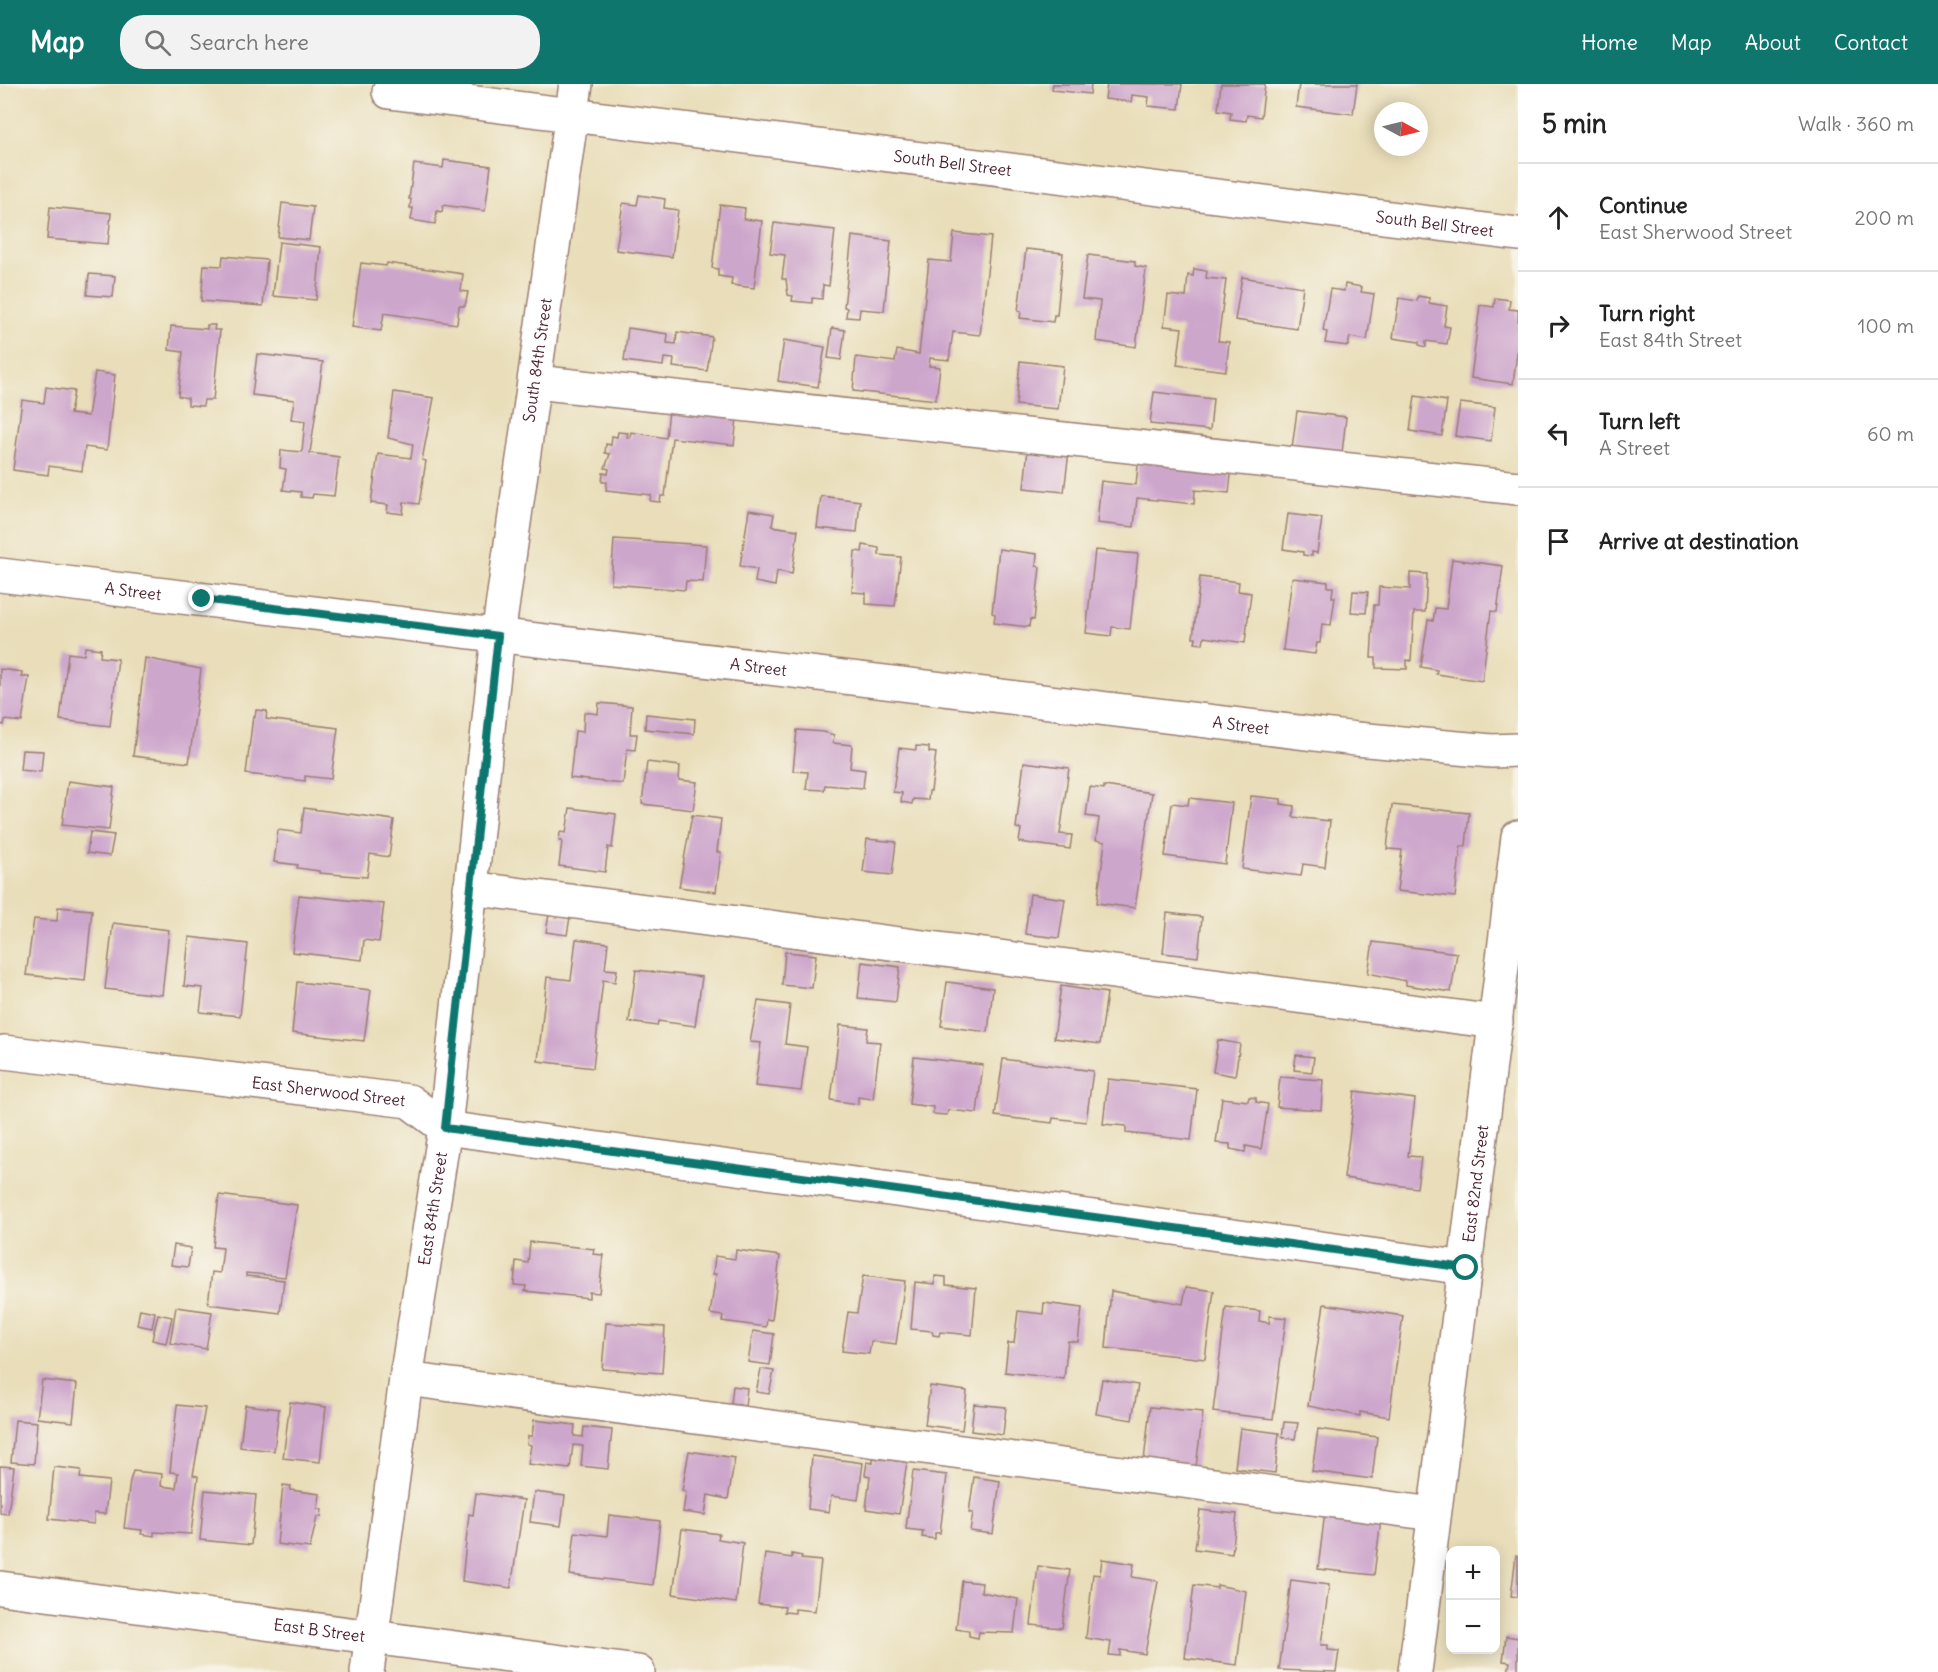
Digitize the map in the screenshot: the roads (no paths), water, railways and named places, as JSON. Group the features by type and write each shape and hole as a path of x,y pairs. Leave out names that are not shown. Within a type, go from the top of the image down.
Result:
{"street":[{"name":"South Bell Street","path":"389,92 574,99 1518,234"},
{"name":"South 84th Street","path":"498,636 574,99"},
{"path":"535,382 1518,488"},
{"name":"A Street","path":"0,575 1356,739 1492,751 1518,750"},
{"name":"East 84th Street","path":"368,1672 406,1379 445,1128 498,636"},
{"name":"East 82nd Street","path":"1415,1672 1518,837"},
{"path":"470,888 1496,1022"},
{"name":"East Sherwood Street","path":"4,1052 409,1101 445,1128 1466,1268"},
{"path":"406,1379 1434,1514"},
{"name":"East B Street","path":"0,1588 638,1672"}]}
